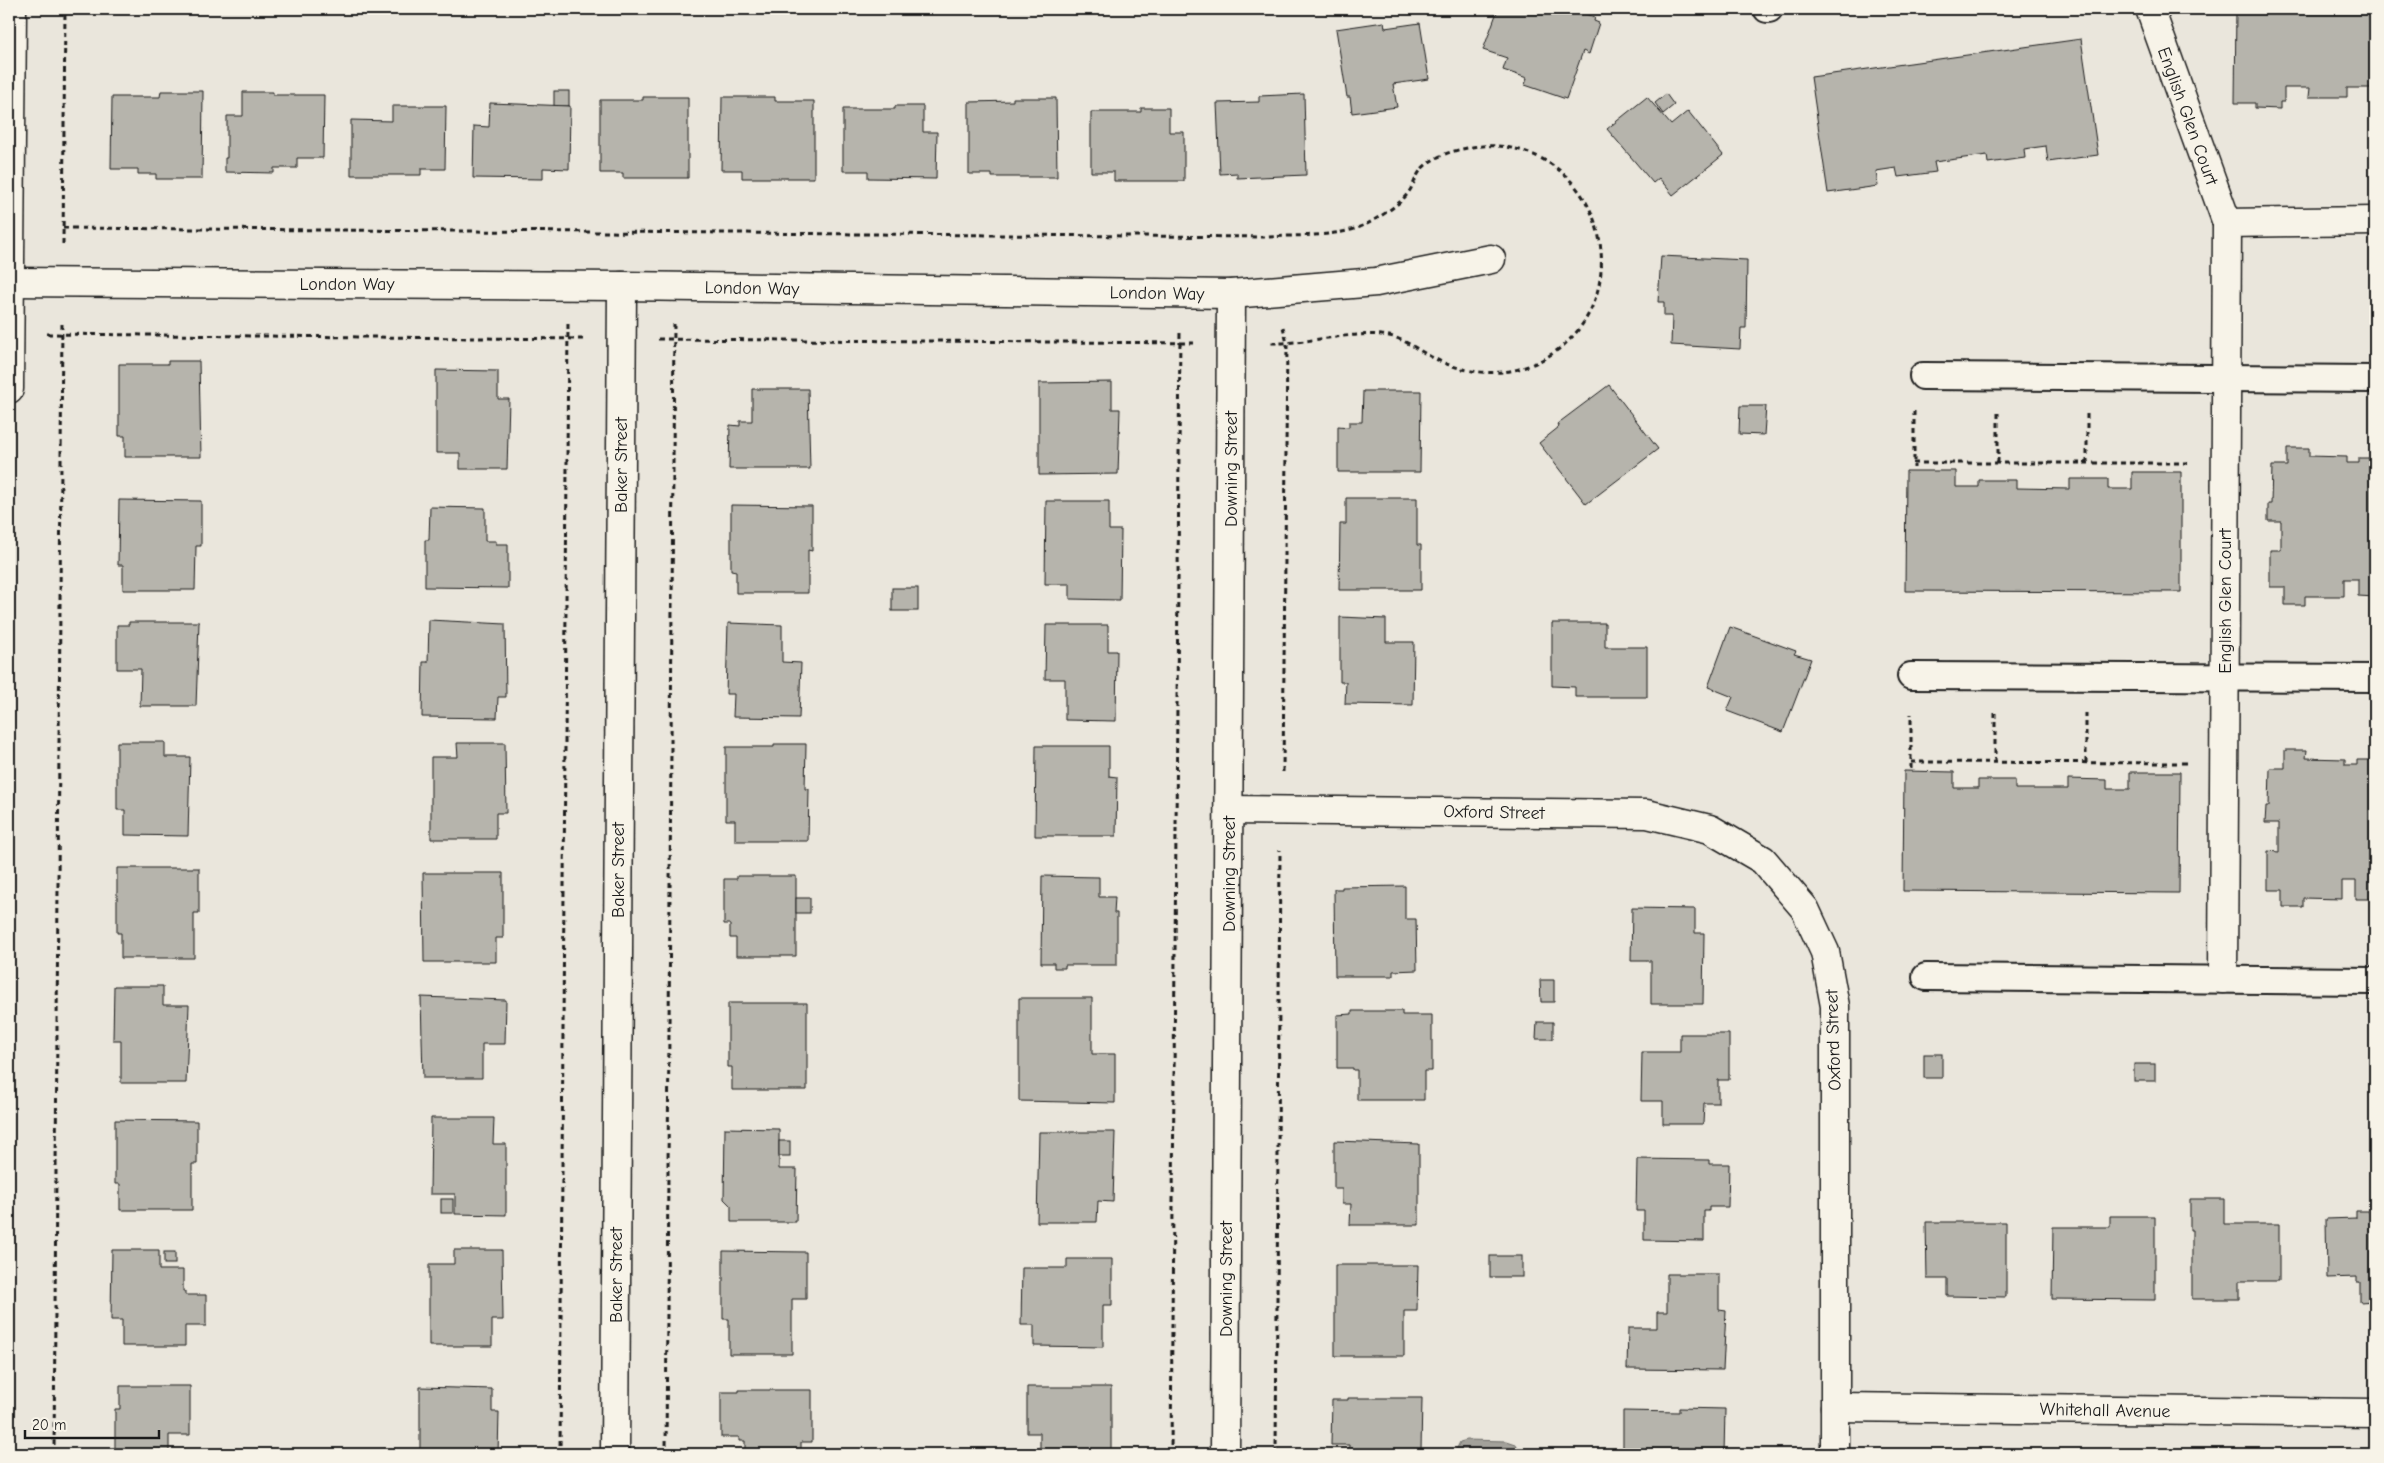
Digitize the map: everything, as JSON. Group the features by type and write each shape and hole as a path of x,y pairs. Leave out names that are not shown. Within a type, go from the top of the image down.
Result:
{"street":[{"path":"9,389 12,9"},
{"name":"English Glen Court","path":"2150,9 2227,223 2223,980"},
{"path":"2227,223 2375,221"},
{"name":"London Way","path":"10,282 622,286 1231,294 1376,282 1491,259"},
{"name":"Baker Street","path":"615,1454 622,286"},
{"name":"Downing Street","path":"1225,1454 1230,810 1231,294"},
{"name":"Oxford Street","path":"1230,810 1647,814 1710,829 1763,860 1805,909 1826,952 1835,1006 1835,1454"},
{"name":"Whitehall Avenue","path":"1835,1407 2375,1413"}],"lane":[{"path":"1923,376 2375,379"},
{"path":"1911,676 2375,678"},
{"path":"1926,976 2375,981"}],"path":[{"path":"63,244 65,9"},
{"path":"64,228 1268,237 1361,227 1404,198 1420,171 1427,164 1446,154 1482,146 1511,149 1531,154 1549,163 1578,188 1595,220 1602,263 1601,281 1596,297 1582,325 1570,340 1560,349 1532,365 1513,371 1495,373 1460,369 1427,355 1398,338 1384,335 1366,334 1287,343 1267,342"},
{"path":"54,1454 62,319"},
{"path":"560,1454 568,322"},
{"path":"666,1454 674,323"},
{"path":"1283,326 1287,343 1283,773"},
{"path":"1171,1454 1180,328"},
{"path":"47,334 582,339"},
{"path":"658,339 1195,343"},
{"path":"1914,468 1913,414 1923,376"},
{"path":"1998,376 1998,463"},
{"path":"2087,377 2087,464"},
{"path":"1914,463 2226,464"},
{"path":"1911,676 1911,769"},
{"path":"1994,676 1995,762"},
{"path":"2086,676 2086,763"},
{"path":"1911,762 2224,763"},
{"path":"1276,1454 1280,850"}],"shaded area":[{"path":"1467,1440 1507,1441 1516,1444 1521,1454 1454,1454 1460,1442"}],"building":[{"path":"1498,9 1569,9 1595,17 1594,21 1599,23 1589,54 1583,51 1566,99 1525,85 1527,78 1503,70 1507,58 1483,50"},
{"path":"2236,9 2375,9 2375,88 2347,88 2347,97 2309,97 2310,88 2284,88 2284,102 2280,102 2280,109 2255,108 2255,103 2235,103"},
{"path":"1384,22 1385,28 1420,23 1429,79 1393,84 1397,107 1352,113 1350,97 1347,97 1336,29"},
{"path":"2081,39 2098,155 2048,162 2046,146 2024,149 2025,158 1988,163 1987,155 1934,162 1936,172 1898,177 1896,168 1876,171 1878,186 1828,193 1811,77"},
{"path":"161,91 203,91 202,179 156,179 156,174 138,174 138,169 111,169 112,97 160,97"},
{"path":"554,91 569,91 569,106 554,106"},
{"path":"243,92 273,92 273,95 324,95 323,158 297,158 297,168 274,168 274,173 225,172 227,116 243,116"},
{"path":"1304,94 1306,175 1237,178 1237,173 1220,174 1217,103 1259,102 1259,96"},
{"path":"1666,94 1674,105 1663,114 1655,103"},
{"path":"643,97 688,97 688,178 623,178 623,173 600,173 600,100 643,100"},
{"path":"722,97 775,97 775,101 814,101 814,178 742,178 742,170 721,170"},
{"path":"1647,97 1671,125 1688,111 1723,155 1673,195 1659,178 1653,183 1607,129"},
{"path":"1013,98 1056,98 1057,177 992,177 992,174 969,174 969,102 1013,101"},
{"path":"490,103 570,106 569,169 543,168 543,179 473,178 474,126 489,127"},
{"path":"392,106 446,106 445,169 421,169 421,175 351,175 351,120 392,121"},
{"path":"895,106 923,106 923,132 937,132 936,179 868,178 868,171 843,171 843,109 895,109"},
{"path":"1141,108 1169,108 1169,132 1184,132 1184,181 1114,181 1114,172 1091,172 1091,112 1141,112"},
{"path":"1661,256 1747,260 1746,328 1741,328 1740,349 1671,345 1672,316 1664,316 1664,302 1658,302"},
{"path":"168,361 199,361 201,457 125,457 125,436 119,436 119,364 168,364"},
{"path":"436,370 498,371 498,399 509,399 507,469 460,469 460,453 436,453"},
{"path":"1112,382 1112,409 1120,409 1118,474 1039,475 1039,383"},
{"path":"1609,385 1658,449 1586,504 1539,443 1559,427 1557,424"},
{"path":"752,389 808,389 810,469 729,469 730,425 740,426 740,421 752,421"},
{"path":"1363,391 1421,391 1420,472 1338,472 1338,426 1349,427 1349,422 1362,422"},
{"path":"1740,406 1766,406 1764,435 1739,434"},
{"path":"2287,448 2309,448 2309,456 2347,457 2347,463 2359,463 2359,458 2375,458 2375,597 2358,596 2358,579 2344,579 2344,596 2305,596 2305,605 2285,605 2285,587 2270,587 2270,550 2281,550 2281,521 2268,521 2268,504 2271,504 2272,466 2287,466"},
{"path":"1906,471 1956,471 1956,487 1979,487 1979,480 2016,480 2016,488 2070,489 2070,479 2108,479 2108,489 2132,489 2132,472 2181,472 2181,592 1905,591"},
{"path":"1346,498 1417,498 1417,545 1421,545 1421,590 1339,590 1340,524 1346,524"},
{"path":"119,500 201,501 201,546 196,546 195,590 123,590 123,565 118,565"},
{"path":"1046,501 1109,501 1109,530 1121,530 1120,600 1070,599 1070,584 1045,584"},
{"path":"731,505 812,506 812,551 808,550 808,593 736,593 736,571 731,570"},
{"path":"430,507 485,508 485,541 496,541 496,544 508,544 508,588 425,587 425,540 429,540"},
{"path":"892,588 918,588 918,611 892,611"},
{"path":"1340,617 1386,619 1386,642 1414,642 1413,705 1345,704 1346,682 1340,682"},
{"path":"429,620 505,624 506,697 498,697 497,718 422,717 423,662 428,662"},
{"path":"129,622 199,622 196,706 140,706 141,669 117,669 117,625 129,625"},
{"path":"728,623 782,625 782,662 801,663 799,718 733,717 734,694 726,694"},
{"path":"1552,623 1605,623 1605,647 1647,647 1647,697 1575,697 1575,687 1552,686"},
{"path":"1046,625 1108,625 1108,651 1117,651 1116,721 1065,720 1065,679 1045,679"},
{"path":"1730,627 1796,651 1794,654 1811,659 1783,732 1727,711 1733,697 1708,687"},
{"path":"117,742 165,742 165,757 190,757 188,836 125,835 125,810 117,810"},
{"path":"457,743 505,743 506,813 496,813 496,839 431,839 431,757 458,757"},
{"path":"774,744 806,744 805,789 809,789 808,841 735,841 735,820 726,820 726,747 774,747"},
{"path":"1036,746 1109,746 1109,776 1117,777 1116,836 1035,836"},
{"path":"2285,750 2307,750 2306,758 2345,759 2345,765 2357,765 2357,760 2375,760 2375,899 2356,899 2356,881 2342,881 2342,899 2303,898 2303,907 2283,907 2283,890 2268,890 2268,851 2279,852 2279,823 2265,823 2266,806 2269,806 2270,768 2285,768"},
{"path":"1904,771 1954,772 1954,788 1978,788 1978,780 2015,780 2015,789 2068,789 2068,779 2107,780 2107,789 2130,789 2130,772 2180,772 2179,893 1903,891"},
{"path":"117,868 199,868 199,913 194,913 194,958 121,958 121,933 117,933"},
{"path":"423,873 503,873 503,938 496,938 496,962 424,962"},
{"path":"737,876 796,876 796,956 736,956 736,938 730,938 730,924 724,924 724,879 737,879"},
{"path":"1042,876 1099,877 1099,897 1115,897 1114,913 1117,913 1117,965 1065,965 1065,968 1054,968 1054,963 1041,963"},
{"path":"1405,886 1405,919 1416,919 1417,970 1393,971 1393,976 1335,976 1334,889 1342,889 1342,887"},
{"path":"796,898 810,898 810,913 796,913"},
{"path":"1632,908 1695,909 1695,933 1704,933 1703,1004 1651,1004 1651,961 1631,961"},
{"path":"1540,980 1554,980 1554,1002 1541,1002"},
{"path":"114,986 163,986 163,1005 189,1005 186,1083 121,1083 121,1040 113,1040"},
{"path":"421,997 506,1000 505,1044 482,1044 482,1078 423,1078"},
{"path":"1019,998 1092,998 1092,1054 1115,1054 1115,1103 1019,1101"},
{"path":"728,1003 807,1003 807,1090 732,1090 732,1067 728,1067"},
{"path":"1352,1011 1402,1011 1402,1015 1432,1015 1432,1071 1424,1071 1424,1100 1357,1100 1357,1070 1353,1070 1353,1068 1337,1068 1337,1015 1352,1014"},
{"path":"1537,1022 1553,1022 1553,1039 1536,1039"},
{"path":"1680,1034 1729,1034 1729,1080 1718,1080 1718,1103 1704,1103 1703,1124 1663,1124 1663,1101 1641,1101 1642,1052 1680,1052"},
{"path":"1924,1054 1942,1054 1942,1078 1924,1078"},
{"path":"2134,1064 2155,1064 2155,1081 2134,1081"},
{"path":"431,1118 494,1118 493,1144 506,1144 506,1215 455,1214 455,1194 430,1194"},
{"path":"115,1120 197,1121 197,1164 192,1164 192,1210 120,1210 120,1184 115,1184"},
{"path":"725,1128 779,1129 779,1169 797,1169 796,1222 731,1222 731,1206 724,1199"},
{"path":"1039,1132 1115,1132 1113,1202 1098,1201 1097,1222 1037,1222"},
{"path":"779,1141 790,1141 790,1156 779,1156"},
{"path":"1334,1141 1419,1144 1419,1225 1350,1225 1351,1204 1342,1204 1342,1189 1334,1189"},
{"path":"1637,1159 1709,1160 1709,1164 1729,1164 1728,1207 1709,1207 1709,1211 1704,1211 1704,1241 1644,1240 1644,1211 1636,1211"},
{"path":"441,1199 453,1199 453,1213 441,1213"},
{"path":"2190,1199 2224,1199 2224,1224 2279,1224 2279,1281 2239,1281 2239,1299 2192,1299"},
{"path":"2356,1211 2375,1211 2375,1301 2360,1302 2360,1282 2357,1282 2357,1277 2327,1278 2326,1219 2356,1218"},
{"path":"2110,1216 2155,1216 2155,1300 2052,1299 2053,1227 2110,1227"},
{"path":"1926,1222 2006,1222 2006,1297 1947,1296 1947,1279 1927,1279"},
{"path":"112,1250 159,1250 159,1270 183,1270 183,1291 185,1291 185,1295 206,1295 206,1326 185,1326 185,1346 122,1346 122,1320 111,1320"},
{"path":"454,1250 502,1250 503,1320 492,1320 492,1346 429,1346 429,1264 454,1264"},
{"path":"723,1251 806,1252 806,1299 792,1299 792,1354 729,1354 729,1319 723,1319"},
{"path":"164,1252 175,1252 175,1264 164,1264"},
{"path":"1490,1256 1522,1256 1522,1277 1490,1277"},
{"path":"1067,1259 1112,1259 1112,1305 1103,1305 1103,1347 1034,1346 1034,1325 1021,1325 1022,1268 1067,1268"},
{"path":"1335,1265 1418,1265 1417,1311 1404,1311 1404,1356 1335,1356"},
{"path":"1667,1274 1719,1274 1719,1310 1726,1311 1723,1370 1627,1369 1628,1328 1657,1328 1657,1312 1667,1312"},
{"path":"120,1386 190,1386 190,1435 169,1435 169,1454 115,1454 115,1409 120,1409"},
{"path":"420,1387 492,1389 492,1412 499,1412 498,1454 420,1454"},
{"path":"1027,1387 1111,1387 1111,1451 1104,1451 1104,1454 1040,1454 1040,1433 1027,1433"},
{"path":"739,1390 812,1390 812,1442 801,1442 801,1454 745,1454 745,1441 739,1441 739,1437 721,1437 721,1392 739,1392"},
{"path":"1348,1398 1422,1398 1421,1450 1414,1450 1414,1454 1356,1454 1356,1449 1349,1449 1349,1445 1331,1445 1332,1400 1348,1400"},
{"path":"1679,1408 1725,1409 1724,1454 1623,1454 1623,1411 1679,1412"}]}
